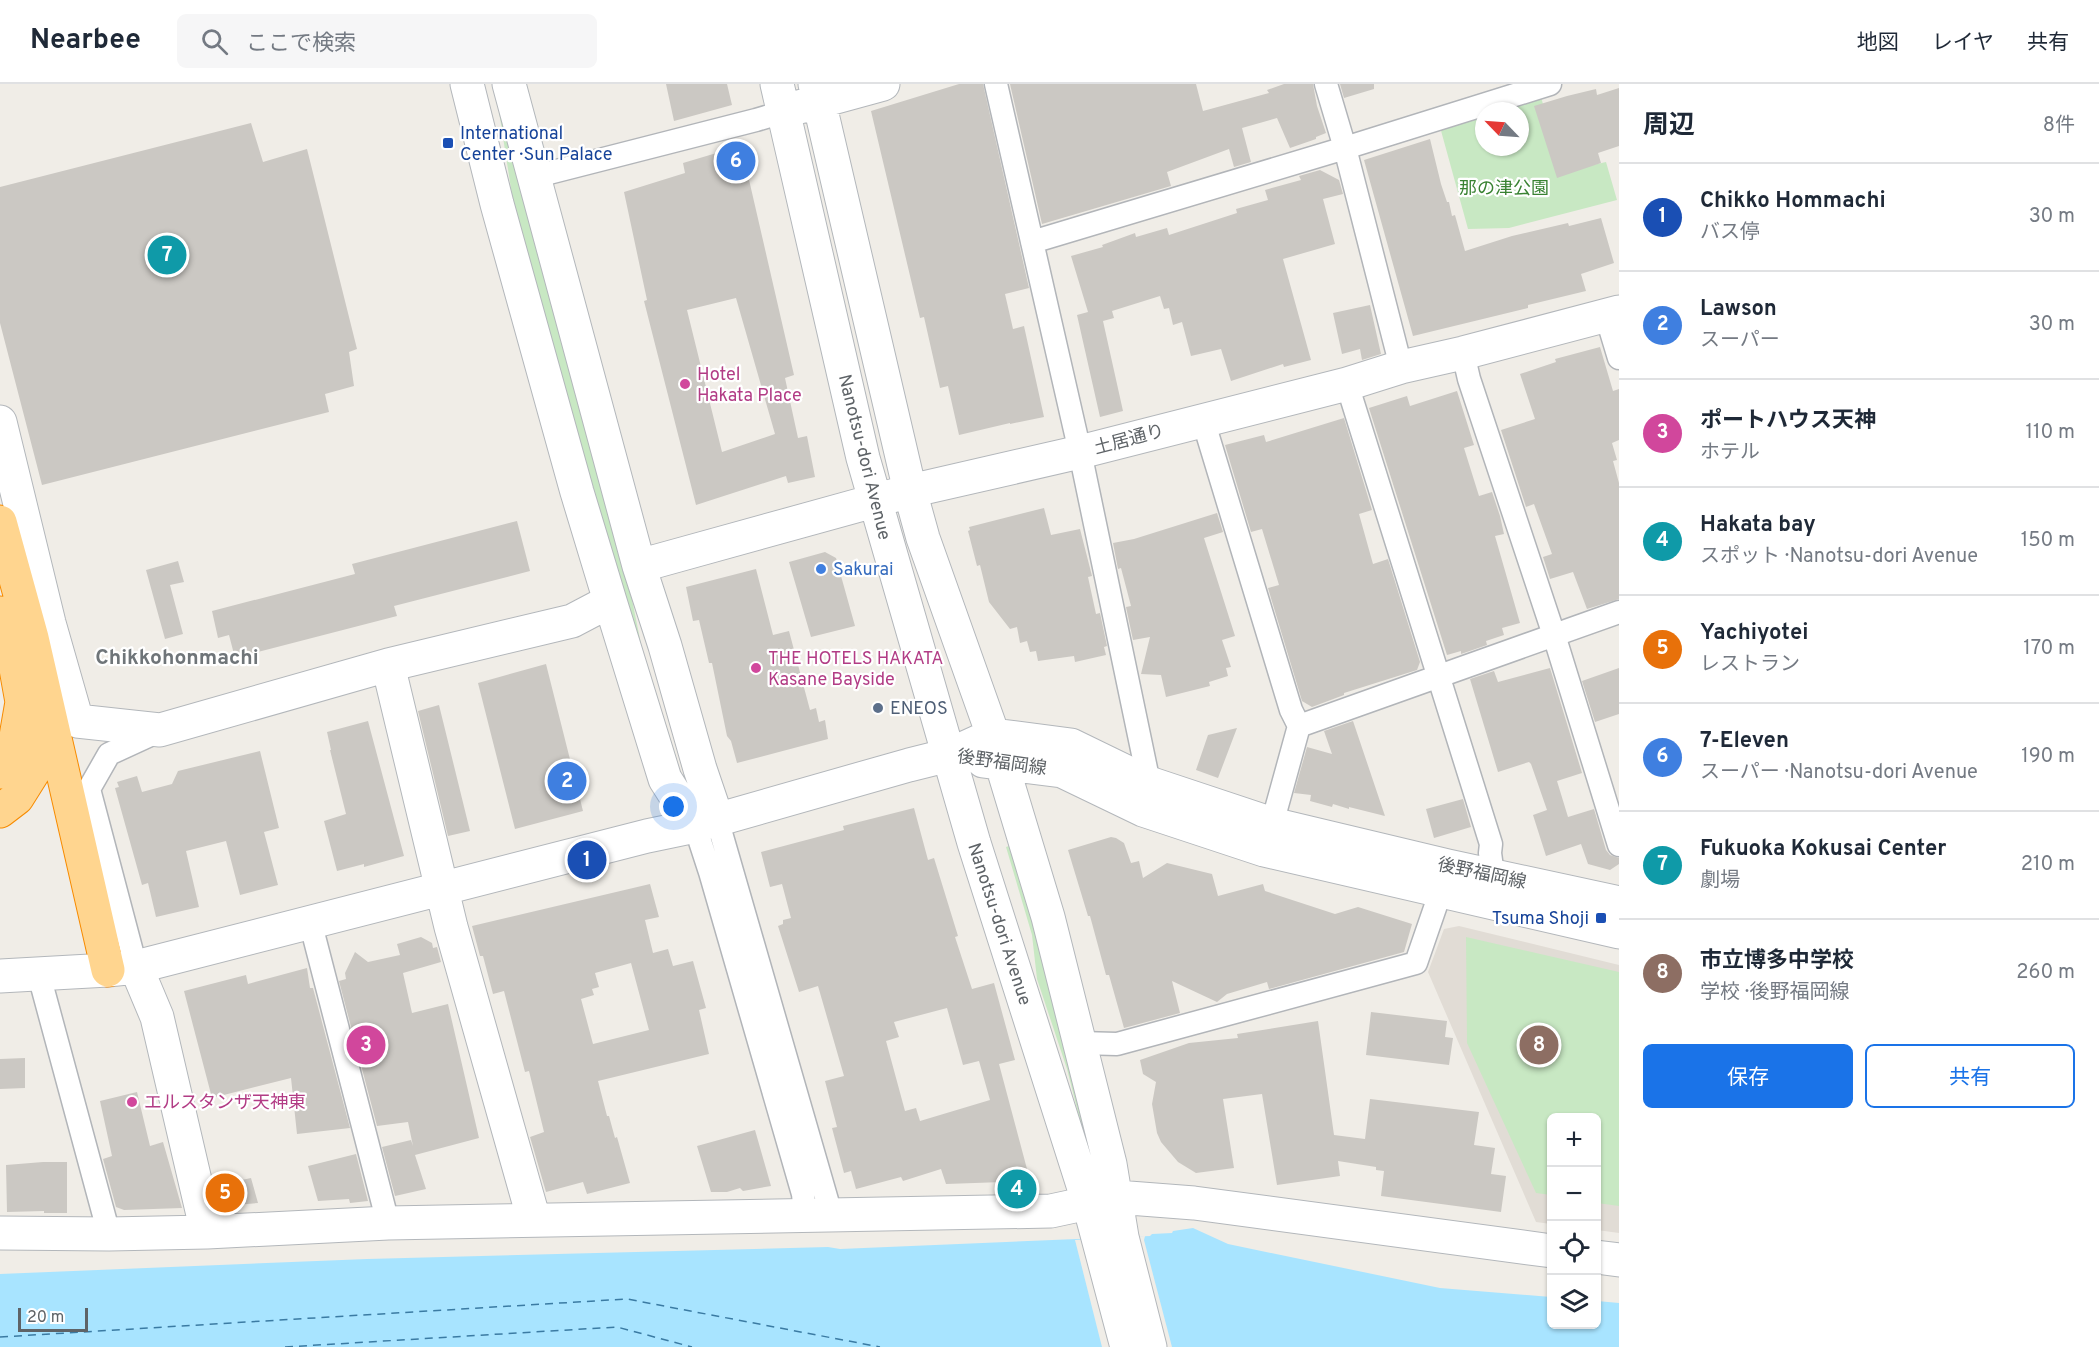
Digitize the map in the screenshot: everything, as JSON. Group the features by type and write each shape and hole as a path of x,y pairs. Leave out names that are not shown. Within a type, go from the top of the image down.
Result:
{"highway":[{"path":"0,522 122,968"},
{"path":"0,613 11,641 22,702 13,754 0,772"},
{"path":"0,812 17,798 39,764 46,737 32,638"}],"street":[{"path":"468,84 504,227 577,492 665,779 706,822"},
{"path":"509,84 639,566 665,646 700,769 710,872 803,1194 818,1214"},
{"path":"533,177 745,123 780,98 883,84"},
{"path":"996,84 1080,452 1149,783"},
{"path":"1326,84 1345,148 1401,367"},
{"path":"1032,242 1550,84"},
{"name":"Nanotsu-dori Avenue","path":"817,93 910,491 924,538 998,750 1048,916 1080,1043 1110,1238"},
{"name":"Nanotsu-dori Avenue","path":"780,98 863,458 974,843 1103,1201"},
{"path":"1612,313 1619,358"},
{"name":"土居通り","path":"639,566 875,500 1080,452 1612,313"},
{"path":"1463,353 1469,379 1554,635 1619,844"},
{"path":"1347,384 1491,843 1493,875"},
{"path":"1203,420 1291,710 1299,726 1272,824"},
{"path":"0,422 49,623 77,721 160,730"},
{"path":"207,1232 157,1017 122,968 89,789 109,754 160,730 388,665 573,621 610,602"},
{"path":"1299,726 1619,612"},
{"path":"388,665 441,887 534,1220"},
{"name":"後野福岡線","path":"0,976 122,968 706,822 949,755 1071,745 1149,783 1445,879 1619,932"},
{"name":"後野福岡線","path":"998,750 1062,771 1143,810 1264,850 1445,879 1493,875 1619,903"},
{"path":"1080,1043 1117,1044 1416,963 1445,879"},
{"path":"310,921 388,1223"},
{"path":"39,975 109,1234"},
{"path":"0,1233 207,1232 388,1223 1051,1211 1103,1201 1194,1203 1547,1250"},
{"path":"1110,1238 1127,1347"},
{"path":"1110,1238 1150,1347"},
{"path":"1601,1258 1619,1260"}],"shaded area":[{"path":"1459,926 1619,965 1619,1233 1601,1231 1601,1113 1547,1113 1547,1223 1536,1222 1428,972 1444,929"}],"green space":[{"path":"492,84 494,84 621,545 642,649 677,760 675,761 609,548 514,208 498,105"},
{"name":"那の津公園","path":"1541,97 1562,172 1606,162 1617,200 1509,228 1468,229 1440,127 1475,117 1475,156 1529,156 1529,102 1525,102"},
{"path":"1012,845 1041,940 1096,1162 1091,1164 1067,1069 1037,979 1032,935 1006,847"},
{"path":"1466,937 1619,972 1619,1206 1601,1204 1601,1113 1547,1113 1547,1194 1536,1193 1467,1043"}],"water":[{"path":"1193,1228 1228,1244 1440,1288 1547,1297 1547,1329 1601,1329 1601,1301 1619,1303 1619,1347 0,1347 0,1274 367,1259 828,1247 840,1249 1150,1236"}],"pier":[{"path":"1145,1236 1144,1240 1172,1347 1102,1347 1075,1240"}],"building":[{"path":"666,84 727,84 732,105 674,121"},
{"path":"959,84 983,84 1029,288 1005,294 1013,329 1024,326 1044,417 959,435 948,386 940,388 924,317 920,318 871,111"},
{"path":"1010,84 1196,84 1203,111 1269,93 1267,90 1284,84 1313,84 1326,133 1290,148 1277,118 1242,128 1251,162 1234,167 1229,149 1167,172 1171,186 1042,224"},
{"path":"1340,84 1374,84 1374,89 1344,98"},
{"path":"1619,88 1619,146 1598,153 1601,163 1557,178 1534,106 1596,89 1597,95"},
{"path":"251,123 263,162 307,149 357,349 349,352 354,386 325,394 329,412 42,485 0,323 0,187"},
{"path":"1430,139 1441,184 1452,216 1455,215 1465,251 1512,236 1601,218 1614,263 1581,274 1586,291 1528,305 1528,308 1413,336 1364,160"},
{"path":"730,149 736,149 744,158 794,375 785,378 798,438 807,436 815,477 788,483 786,476 696,505 644,301 647,300 624,192 685,173 683,163","holes":["736,298 775,434 722,452 687,310"]},
{"path":"1320,170 1339,180 1343,194 1323,199 1335,244 1283,259 1311,360 1284,367 1283,364 1231,381 1221,349 1191,356 1182,322 1173,325 1169,308 1164,309 1160,296 1112,311 1114,318 1103,321 1123,411 1100,417 1077,315 1088,312 1071,256 1103,247 1102,245 1135,233 1136,237 1167,228 1169,235 1237,213 1236,209 1268,200 1265,190 1301,180 1299,176"},
{"path":"1370,305 1381,354 1362,360 1360,349 1342,354 1333,313"},
{"path":"1600,347 1613,391 1619,389 1619,440 1612,443 1617,460 1613,461 1619,483 1619,599 1587,609 1573,572 1550,579 1543,557 1552,554 1534,504 1526,507 1501,430 1535,419 1520,374 1556,362 1555,359"},
{"path":"1457,391 1474,445 1464,448 1479,496 1492,492 1500,516 1504,534 1495,536 1520,623 1502,628 1504,635 1486,641 1487,645 1461,654 1461,651 1447,655 1369,408 1407,396 1410,406"},
{"path":"1344,418 1372,510 1359,514 1373,564 1388,559 1420,662 1417,670 1344,693 1344,695 1312,707 1302,701 1268,588 1279,585 1262,529 1251,532 1225,445 1264,435 1266,442"},
{"path":"1044,508 1051,535 1080,529 1092,576 1088,577 1096,614 1100,613 1107,646 1104,647 1106,655 1075,662 1074,656 1038,661 1036,651 1030,652 1027,641 1020,643 1017,627 1010,629 989,602 980,565 977,566 969,527"},
{"path":"1217,513 1223,532 1204,538 1235,636 1222,640 1231,667 1226,668 1228,676 1209,682 1210,686 1166,697 1161,675 1141,674 1150,637 1133,640 1126,607 1131,606 1121,568 1118,569 1113,543 1134,539"},
{"path":"517,521 530,571 394,606 397,616 235,658 229,635 218,638 212,611 355,574 352,564"},
{"path":"825,552 836,558 855,626 811,637 789,562"},
{"path":"178,561 184,582 170,585 183,634 165,639 146,570"},
{"path":"756,569 773,635 789,631 810,710 816,708 819,722 825,720 828,739 737,763 731,741 727,736 712,663 709,663 699,620 693,621 686,587"},
{"path":"546,664 583,811 515,829 478,683"},
{"path":"1550,668 1582,773 1557,781 1568,817 1594,809 1606,850 1610,855 1619,858 1619,864 1610,870 1588,864 1581,844 1546,856 1533,815 1547,810 1531,764 1529,762 1498,772 1470,679 1494,671 1498,682"},
{"path":"1619,668 1619,714 1595,722 1582,681"},
{"path":"439,705 470,831 448,836 418,711"},
{"path":"368,721 404,856 364,867 364,864 337,871 324,821 346,814 327,732"},
{"path":"1353,721 1385,816 1333,804 1332,807 1310,801 1311,795 1294,793 1307,747 1332,754 1324,731"},
{"path":"1237,728 1218,778 1196,770 1208,735"},
{"path":"260,751 279,828 264,832 278,885 240,895 226,841 186,851 199,907 156,917 148,883 142,885 115,788 119,787 117,782 137,776 142,792 172,784 178,771"},
{"path":"1463,799 1471,827 1434,838 1426,809"},
{"path":"914,808 928,860 934,858 958,936 955,937 972,989 994,983 1015,1060 999,1064 1027,1169 1021,1171 1022,1177 1003,1182 946,1184 941,1169 903,1181 901,1177 856,1189 851,1171 844,1173 832,1128 837,1127 825,1081 844,1076 818,986 799,992 778,926 783,924 783,920 791,918 782,884 770,887 761,852 844,830 843,826","holes":["947,1008 963,1065 979,1061 990,1100 920,1121 916,1108 905,1111 886,1041 899,1037 894,1022"]},
{"path":"1111,837 1124,843 1131,863 1139,861 1143,878 1167,863 1212,874 1218,896 1263,884 1265,891 1335,914 1358,907 1412,924 1404,952 1269,989 1267,982 1227,994 1217,1002 1172,981 1180,1013 1124,1028 1068,850"},
{"path":"650,884 659,917 645,920 653,953 668,949 673,966 693,961 706,1008 699,1010 709,1054 598,1081 607,1116 609,1116 615,1138 617,1137 630,1183 587,1194 583,1182 546,1192 530,1137 544,1132 529,1071 525,1072 504,991 493,994 472,926","holes":["631,963 649,1030 593,1044 581,999 594,995 592,989 599,987 595,973"]},
{"path":"421,937 432,943 433,948 437,947 441,962 403,973 412,1013 448,1004 479,1138 415,1155 426,1189 395,1196 382,1147 411,1140 413,1146 408,1122 377,1126 339,981 346,979 345,973 355,952 368,962 400,955 397,944"},
{"path":"307,968 310,988 313,988 350,1128 297,1134 291,1078 212,1098 184,991 246,975 248,984"},
{"path":"1371,1012 1447,1021 1445,1037 1453,1038 1449,1065 1366,1055"},
{"path":"1318,1021 1334,1135 1365,1139 1370,1099 1479,1112 1474,1145 1495,1148 1491,1174 1506,1176 1501,1212 1381,1196 1384,1171 1376,1170 1376,1167 1338,1161 1340,1176 1277,1185 1262,1094 1223,1099 1234,1168 1196,1173 1178,1162 1161,1142 1157,1133 1152,1104 1156,1082 1143,1074 1140,1060 1189,1043 1238,1038 1237,1034"},
{"path":"25,1058 25,1088 0,1089 0,1059"},
{"path":"137,1092 150,1146 163,1142 182,1208 124,1210 116,1207 103,1159 112,1156 100,1101"},
{"path":"755,1130 771,1186 743,1191 740,1188 727,1192 711,1192 697,1146"},
{"path":"356,1154 368,1201 350,1203 349,1199 318,1201 308,1166"},
{"path":"67,1162 67,1213 7,1212 6,1165"},
{"path":"251,1178 258,1203 224,1206 219,1185"}],"ferry route":[{"path":"0,1337 627,1299 880,1347"},
{"path":"285,1347 617,1327 692,1347"}],"place":[{"name":"International Center · Sun Palace","path":"448,143"},
{"name":"7-Eleven","path":"736,161"},
{"name":"Fukuoka Kokusai Center","path":"167,255"},
{"name":"Hotel Hakata Place","path":"685,384"},
{"name":"Sakurai","path":"821,569"},
{"name":"THE HOTELS HAKATA Kasane Bayside","path":"756,668"},
{"name":"ENEOS","path":"878,708"},
{"name":"Lawson","path":"567,781"},
{"name":"Chikko Hommachi","path":"587,860"},
{"name":"Tsuma Shoji","path":"1601,918"},
{"name":"ポートハウス天神","path":"366,1045"},
{"name":"市立博多中学校","path":"1539,1045"},
{"name":"エルスタンザ天神東","path":"132,1102"},
{"name":"Hakata bay","path":"1017,1189"},
{"name":"Yachiyotei","path":"225,1193"}],"district":[{"name":"Chikkohonmachi","path":"177,657"}]}
